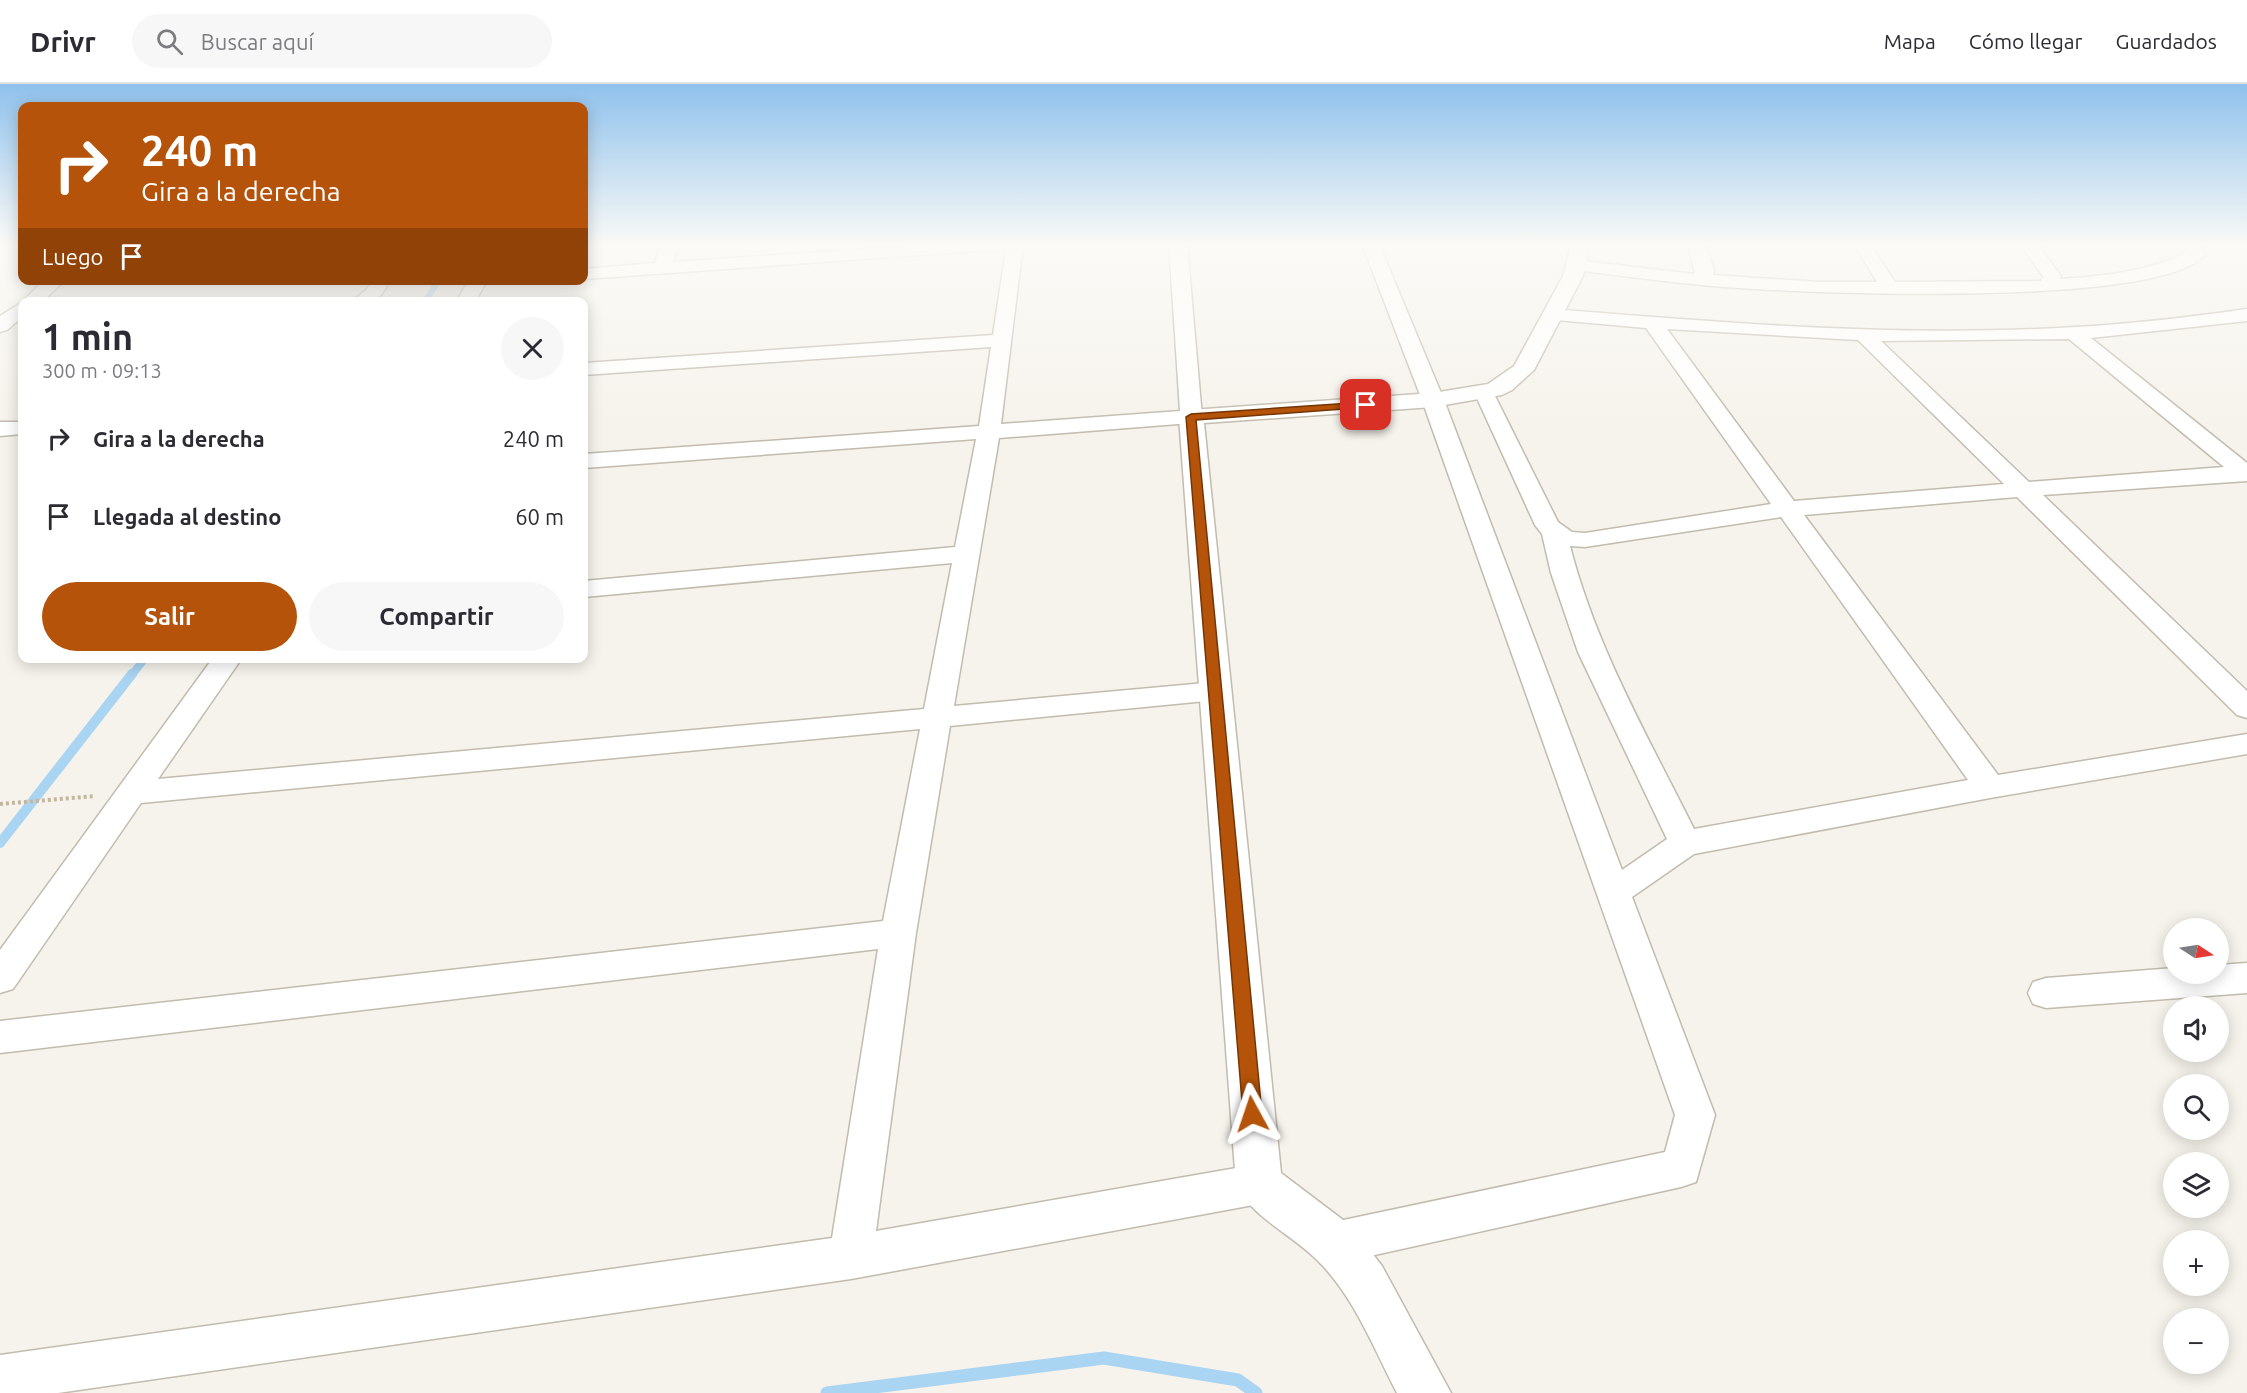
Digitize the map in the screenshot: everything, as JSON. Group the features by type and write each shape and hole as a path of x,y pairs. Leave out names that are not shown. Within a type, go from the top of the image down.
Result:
{"street":[{"path":"851,1257 898,933 938,716 964,554 989,430 1005,305"},
{"path":"1183,305 1259,1184 1334,1244 1365,1283 1425,1393"},
{"path":"1334,1244 1681,1168 1695,1115 1432,400 1394,305"},
{"path":"588,461 989,430 1432,400 1485,394 1504,385 1523,369 1557,305"},
{"path":"1552,315 1864,335 2073,333 2146,329 2247,315"},
{"path":"1652,323 1785,509 1990,787"},
{"path":"2073,333 2246,473"},
{"path":"1864,335 2247,708"},
{"path":"588,369 1001,340"},
{"path":"1485,394 1547,525 1554,533 1565,539 1585,540 1785,509 2022,488 2246,473"},
{"path":"0,429 18,428"},
{"path":"1554,533 1560,565 1582,630 1685,843"},
{"path":"588,589 964,554"},
{"path":"0,978 224,663"},
{"path":"131,793 1216,691"},
{"path":"1613,893 1685,843 1990,787 2247,744"},
{"path":"0,1037 898,933"},
{"path":"2046,993 2247,978"},
{"path":"0,1378 851,1257 1259,1184"}],"path":[{"path":"0,804 131,793"}],"waterway":[{"path":"131,676 141,663"},
{"path":"0,843 132,674"},
{"path":"827,1393 1104,1358 1238,1380 1256,1393"}],"route":[{"path":"1252,1114 1191,417 1366,405"}]}
